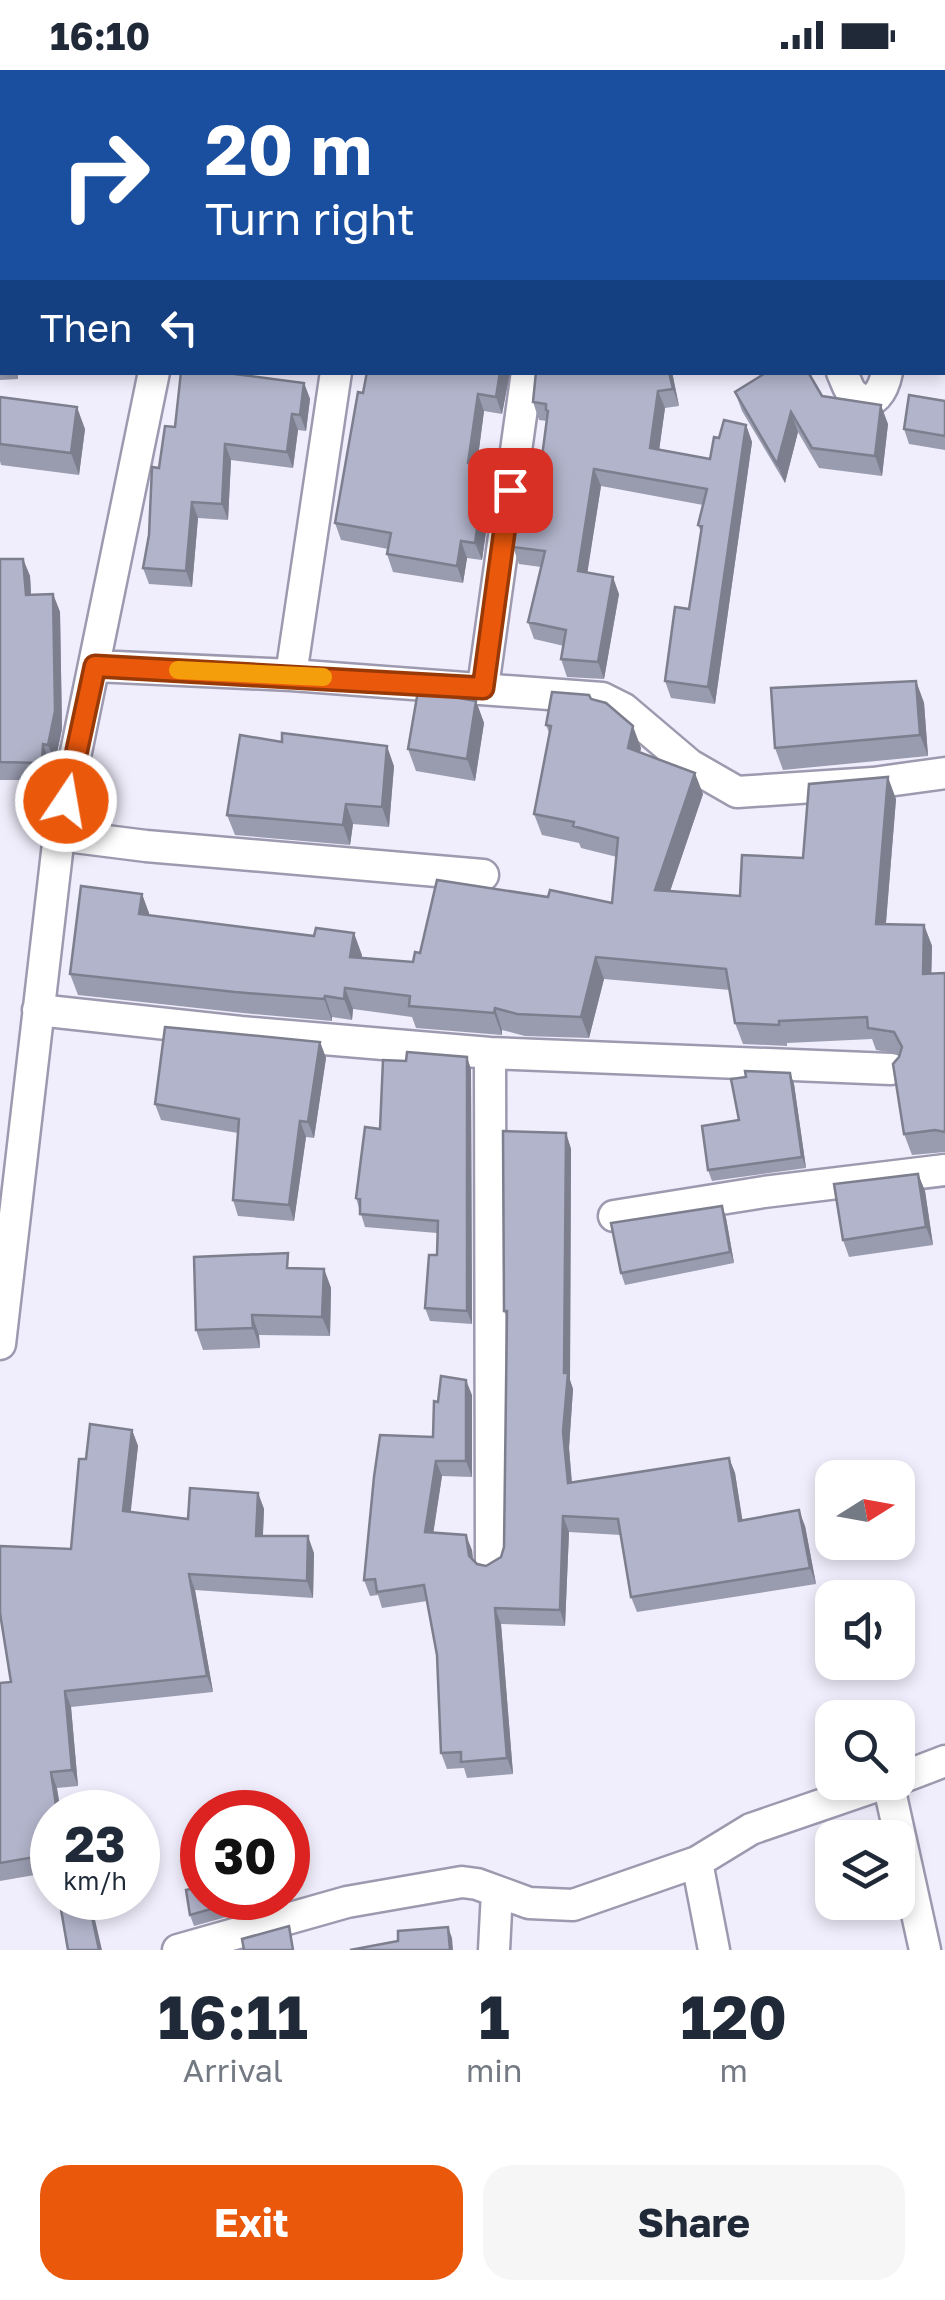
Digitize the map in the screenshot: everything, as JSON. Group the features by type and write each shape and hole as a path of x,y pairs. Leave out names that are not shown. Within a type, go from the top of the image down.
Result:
{"street":[{"path":"0,1344 59,835 153,375"},
{"path":"290,675 336,375"},
{"path":"483,688 527,375"},
{"path":"843,375 853,395 865,400 884,390 886,375"},
{"path":"95,666 290,675 602,698 624,709 690,765 737,792 873,784 945,773"},
{"path":"59,835 183,850 483,875"},
{"path":"38,1010 490,1053 891,1068"},
{"path":"490,1053 491,1563"},
{"path":"614,1216 764,1192 945,1170"},
{"path":"915,1772 945,1761"},
{"path":"178,1950 238,1941 347,1902 462,1882 529,1903 573,1905 697,1862 751,1829 836,1800"},
{"path":"892,1800 925,1950"},
{"path":"697,1862 714,1950"},
{"path":"494,1950 497,1892"}],"building":[{"path":"181,375 242,375 304,383 300,415 292,414 287,452 225,444 222,504 192,502 186,571 143,568 149,535 152,467 159,468 165,426 175,427"},
{"path":"366,375 500,375 496,397 478,394 468,463 486,465 475,543 461,541 457,566 387,554 391,533 335,523 358,392 363,393"},
{"path":"536,375 670,375 673,389 658,391 650,448 710,459 714,437 719,438 724,420 746,425 708,687 665,681 675,607 689,609 702,526 698,525 707,489 594,469 578,571 613,577 598,662 561,659 566,630 528,622 545,551 513,547 524,470 540,472 548,411 546,404 533,402"},
{"path":"762,375 810,375 822,396 881,405 875,456 812,448 791,412 777,464 735,392"},
{"path":"909,395 945,401 945,436 904,429"},
{"path":"0,397 77,407 71,453 0,444"},
{"path":"0,559 23,559 26,595 53,594 55,711 48,745 43,744 42,763 0,762"},
{"path":"916,681 920,735 775,748 771,688"},
{"path":"418,691 476,701 467,759 408,749"},
{"path":"552,692 589,695 606,703 633,726 628,748 695,773 655,890 740,896 742,855 803,858 809,784 888,777 876,924 924,925 923,974 945,973 945,1132 904,1134 893,1064 902,1047 894,1032 868,1028 867,1017 779,1021 779,1025 735,1023 726,969 596,957 581,1017 517,1014 495,1008 494,1013 409,1006 410,996 345,988 344,999 324,999 70,974 81,886 142,894 139,914 314,936 316,928 354,933 350,957 413,962 415,952 420,953 437,880 548,897 550,890 612,903 618,838 573,826 574,822 534,814 551,726 546,725"},
{"path":"282,733 387,746 382,807 346,804 343,825 227,815 240,735 282,742"},
{"path":"165,1027 320,1042 308,1122 300,1121 289,1205 233,1200 239,1119 155,1104"},
{"path":"407,1052 467,1057 467,1311 425,1308 429,1255 437,1255 438,1221 360,1214 360,1199 356,1198 365,1127 380,1129 383,1060 406,1061"},
{"path":"745,1071 790,1073 802,1157 708,1170 702,1126 739,1120 731,1079 746,1077"},
{"path":"503,1131 566,1133 564,1373 568,1373 563,1432 568,1483 729,1458 739,1521 799,1510 810,1568 631,1597 618,1519 563,1516 560,1610 495,1608 507,1758 461,1762 461,1752 441,1753 437,1655 424,1585 377,1592 375,1579 364,1580 380,1435 433,1437 434,1401 438,1402 441,1376 466,1380 466,1461 436,1461 425,1532 466,1535 469,1556 477,1564 486,1566 501,1557 507,1311"},
{"path":"918,1174 926,1227 843,1240 834,1184"},
{"path":"722,1206 730,1252 621,1273 611,1223"},
{"path":"288,1253 287,1268 324,1269 322,1317 252,1315 253,1328 196,1330 194,1257"},
{"path":"90,1424 132,1430 123,1511 188,1519 190,1488 258,1493 256,1536 308,1536 307,1581 189,1574 207,1676 65,1691 72,1770 51,1772 54,1790 30,1790 30,1858 0,1863 0,1683 11,1682 0,1613 0,1546 71,1549 79,1459 86,1459"},
{"path":"63,1920 93,1920 99,1950 68,1950"},
{"path":"289,1926 293,1950 244,1950 242,1939"},
{"path":"448,1927 450,1950 350,1950 398,1941 398,1931"}],"slow traffic":[{"path":"178,670 323,677"}],"route":[{"path":"66,801 95,666 483,688 510,490"}]}
